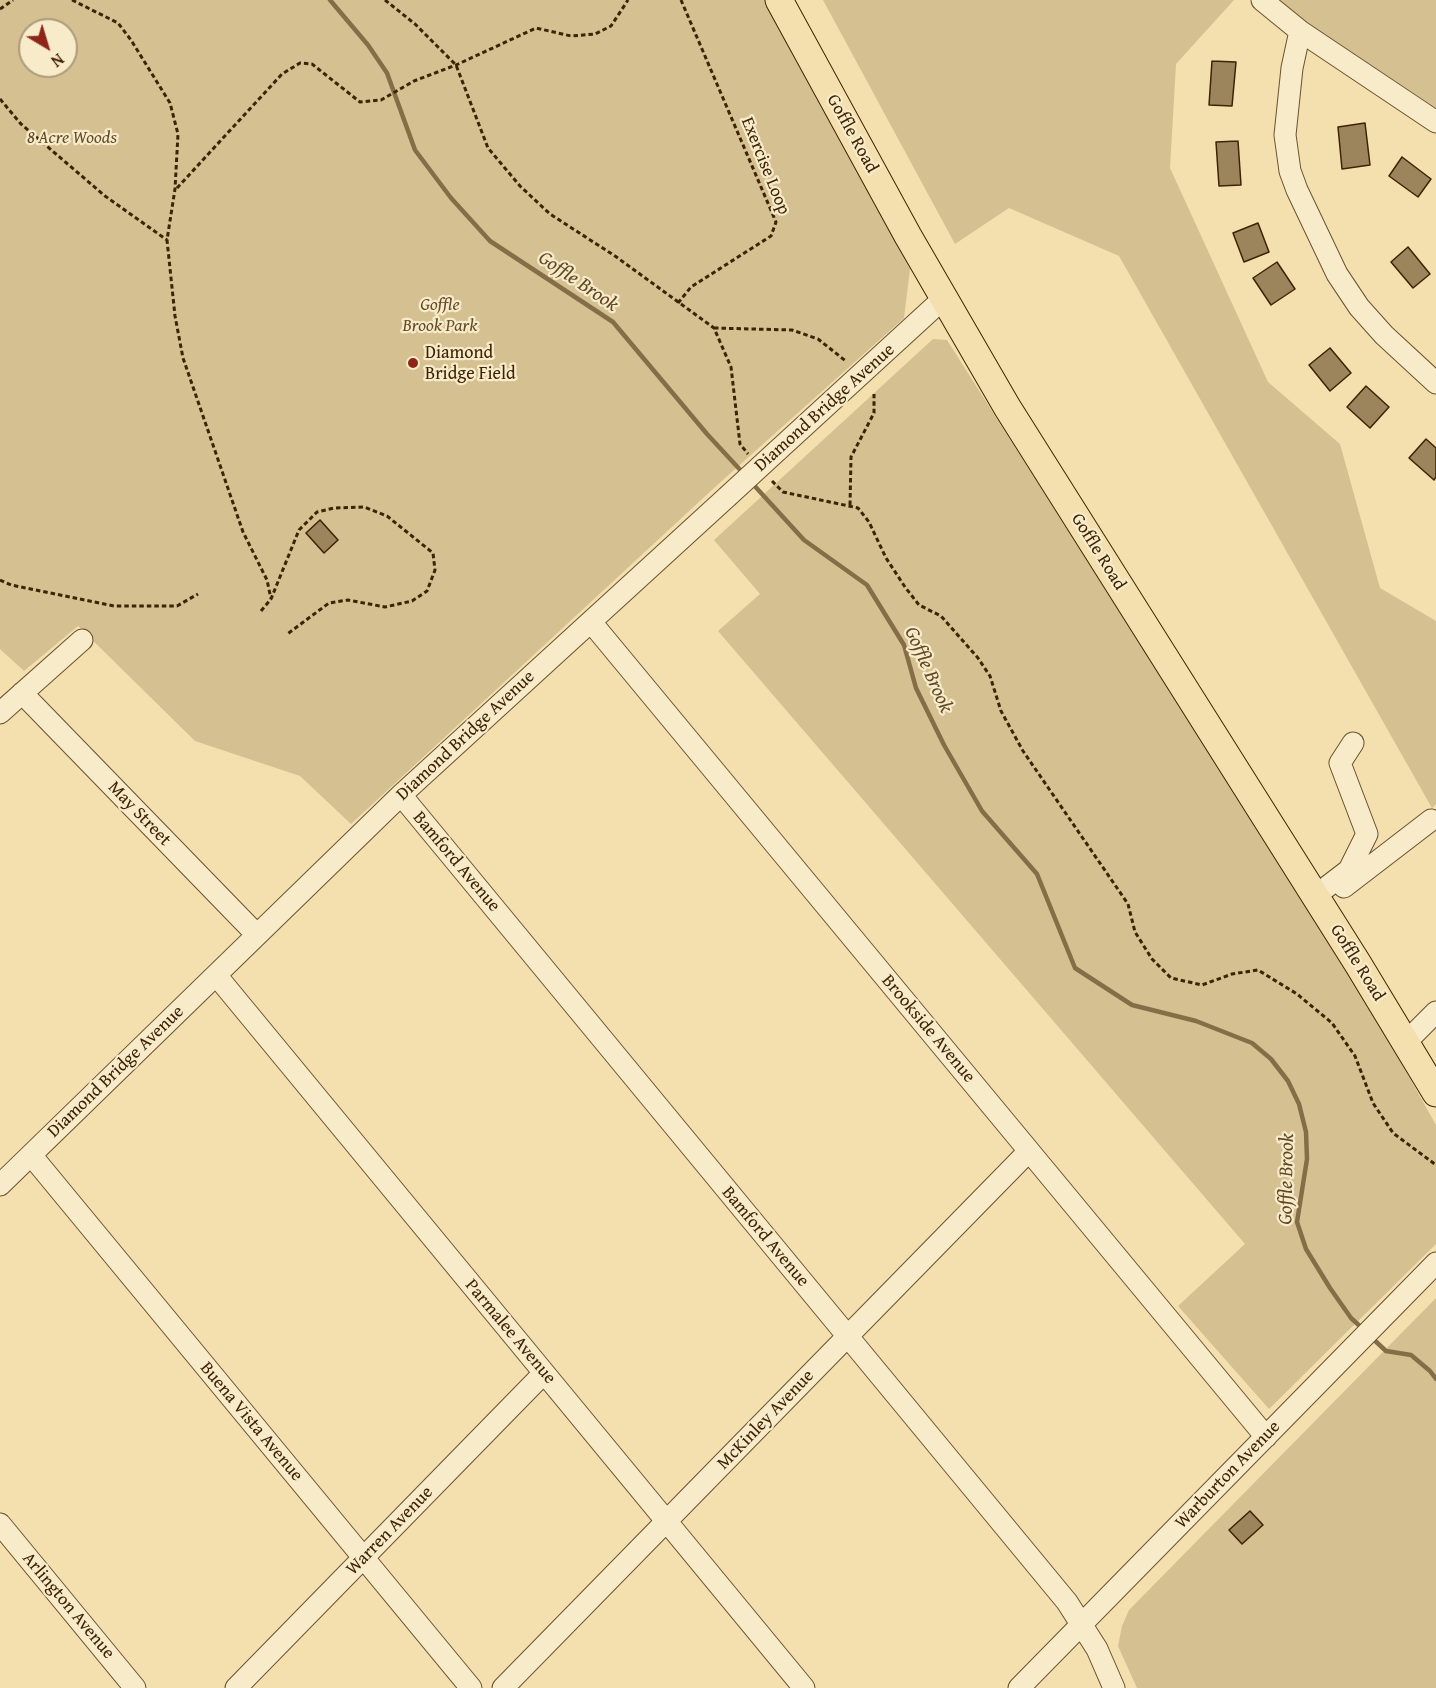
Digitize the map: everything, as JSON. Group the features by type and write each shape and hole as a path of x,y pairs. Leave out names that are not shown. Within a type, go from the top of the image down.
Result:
{"main road":[{"name":"Goffle Road","path":"779,0 886,196 1034,450 1318,900 1436,1093"}],"street":[{"path":"1262,0 1300,31 1436,122"},
{"path":"1300,31 1292,68 1285,135 1290,171 1297,190 1337,274 1359,307 1384,335 1436,383"},
{"name":"Diamond Bridge Avenue","path":"0,1185 401,795 944,298"},
{"name":"Brookside Avenue","path":"591,622 1266,1437"},
{"path":"0,712 82,640"},
{"name":"May Street","path":"22,693 257,935"},
{"path":"1318,900 1349,870 1367,834 1340,763 1353,743"},
{"name":"Bamford Avenue","path":"401,795 1067,1602 1097,1649 1114,1688"},
{"path":"1318,900 1431,820"},
{"name":"Parmalee Avenue","path":"216,975 804,1688"},
{"path":"1406,1042 1436,1012"},
{"name":"McKinley Avenue","path":"503,1688 1029,1151"},
{"name":"Buena Vista Avenue","path":"31,1155 471,1688"},
{"name":"Warburton Avenue","path":"1019,1688 1436,1263"},
{"name":"Warren Avenue","path":"236,1688 544,1373"},
{"name":"Arlington Avenue","path":"0,1524 135,1688"}],"path":[{"path":"0,9 13,0"},
{"path":"72,0 118,23 170,103 178,134 176,189 167,240 175,316 183,358 243,532 267,580 270,599"},
{"path":"385,0 415,24 456,64 488,148 520,186 550,214 615,256 714,328 731,367 740,444 754,460"},
{"path":"176,189 282,74 300,63 312,64 360,102 381,100 414,81 536,28 571,36 595,34 611,26 628,0"},
{"name":"Exercise Loop","path":"678,303 691,287 771,236 776,222 681,0"},
{"path":"0,99 21,124 105,196 167,240"},
{"path":"714,328 792,330 818,339 851,365"},
{"path":"850,506 851,457 874,413 874,394"},
{"path":"768,476 783,492 858,508 869,522 886,558 919,605 941,616 978,658 990,676 1001,711 1023,752 1128,904 1135,932 1152,959 1171,978 1202,985 1232,974 1257,970 1297,994 1332,1023 1355,1056 1372,1103 1393,1132 1436,1165"},
{"path":"261,611 270,599 299,530 317,512 334,508 364,507 387,516 433,553 435,570 427,591 412,601 385,607 348,600 329,603 286,635"},
{"path":"0,580 11,585 114,606 177,606 198,594"}],"green space":[{"name":"Goffle Brook Park","path":"0,0 769,0 910,269 904,318 714,488 351,824 300,776 195,741 78,626 24,671 0,649"},
{"path":"823,0 1234,0 1176,64 1170,168 1268,382 1340,444 1380,588 1436,621 1436,804 1432,808 1119,256 1009,208 955,244"},
{"path":"1260,0 1436,0 1436,120"},
{"path":"933,339 947,340 1367,1002 1436,1125 1436,1244 1269,1409 1178,1306 1245,1244 718,631 760,594 714,540"},
{"path":"1436,1298 1436,1688 1137,1688 1118,1646 1122,1626 1129,1610"}],"building":[{"path":"1212,61 1236,62 1232,106 1209,105"},
{"path":"1365,123 1370,165 1342,169 1338,127"},
{"path":"1238,141 1241,185 1219,186 1216,142"},
{"path":"1402,157 1431,179 1418,197 1389,176"},
{"path":"1258,223 1269,252 1244,262 1233,233"},
{"path":"1408,247 1430,274 1413,288 1391,262"},
{"path":"1277,262 1295,289 1271,305 1253,278"},
{"path":"1330,348 1351,373 1330,391 1309,365"},
{"path":"1366,386 1389,407 1370,428 1347,407"},
{"path":"1426,439 1436,448 1436,477 1434,480 1409,458"},
{"path":"320,520 338,540 324,553 306,533"},
{"path":"1250,1511 1263,1525 1242,1544 1229,1530"}],"waterway":[{"name":"Goffle Brook","path":"330,0 368,45 387,73 415,150 451,198 490,241 613,322 707,434 744,474"},
{"name":"Goffle Brook","path":"751,482 804,540 867,585 904,645 916,688 944,745 982,811 1037,874 1075,968 1132,1005 1196,1021 1252,1043 1271,1059 1288,1081 1299,1104 1306,1132 1307,1159 1297,1222 1306,1249 1330,1288 1351,1318 1363,1329"},
{"name":"Goffle Brook","path":"1371,1337 1386,1351 1411,1355 1436,1379"}],"place":[{"name":"Diamond Bridge Field","path":"413,363"}],"park label":[{"name":"8 Acre Woods","path":"72,138"}]}
